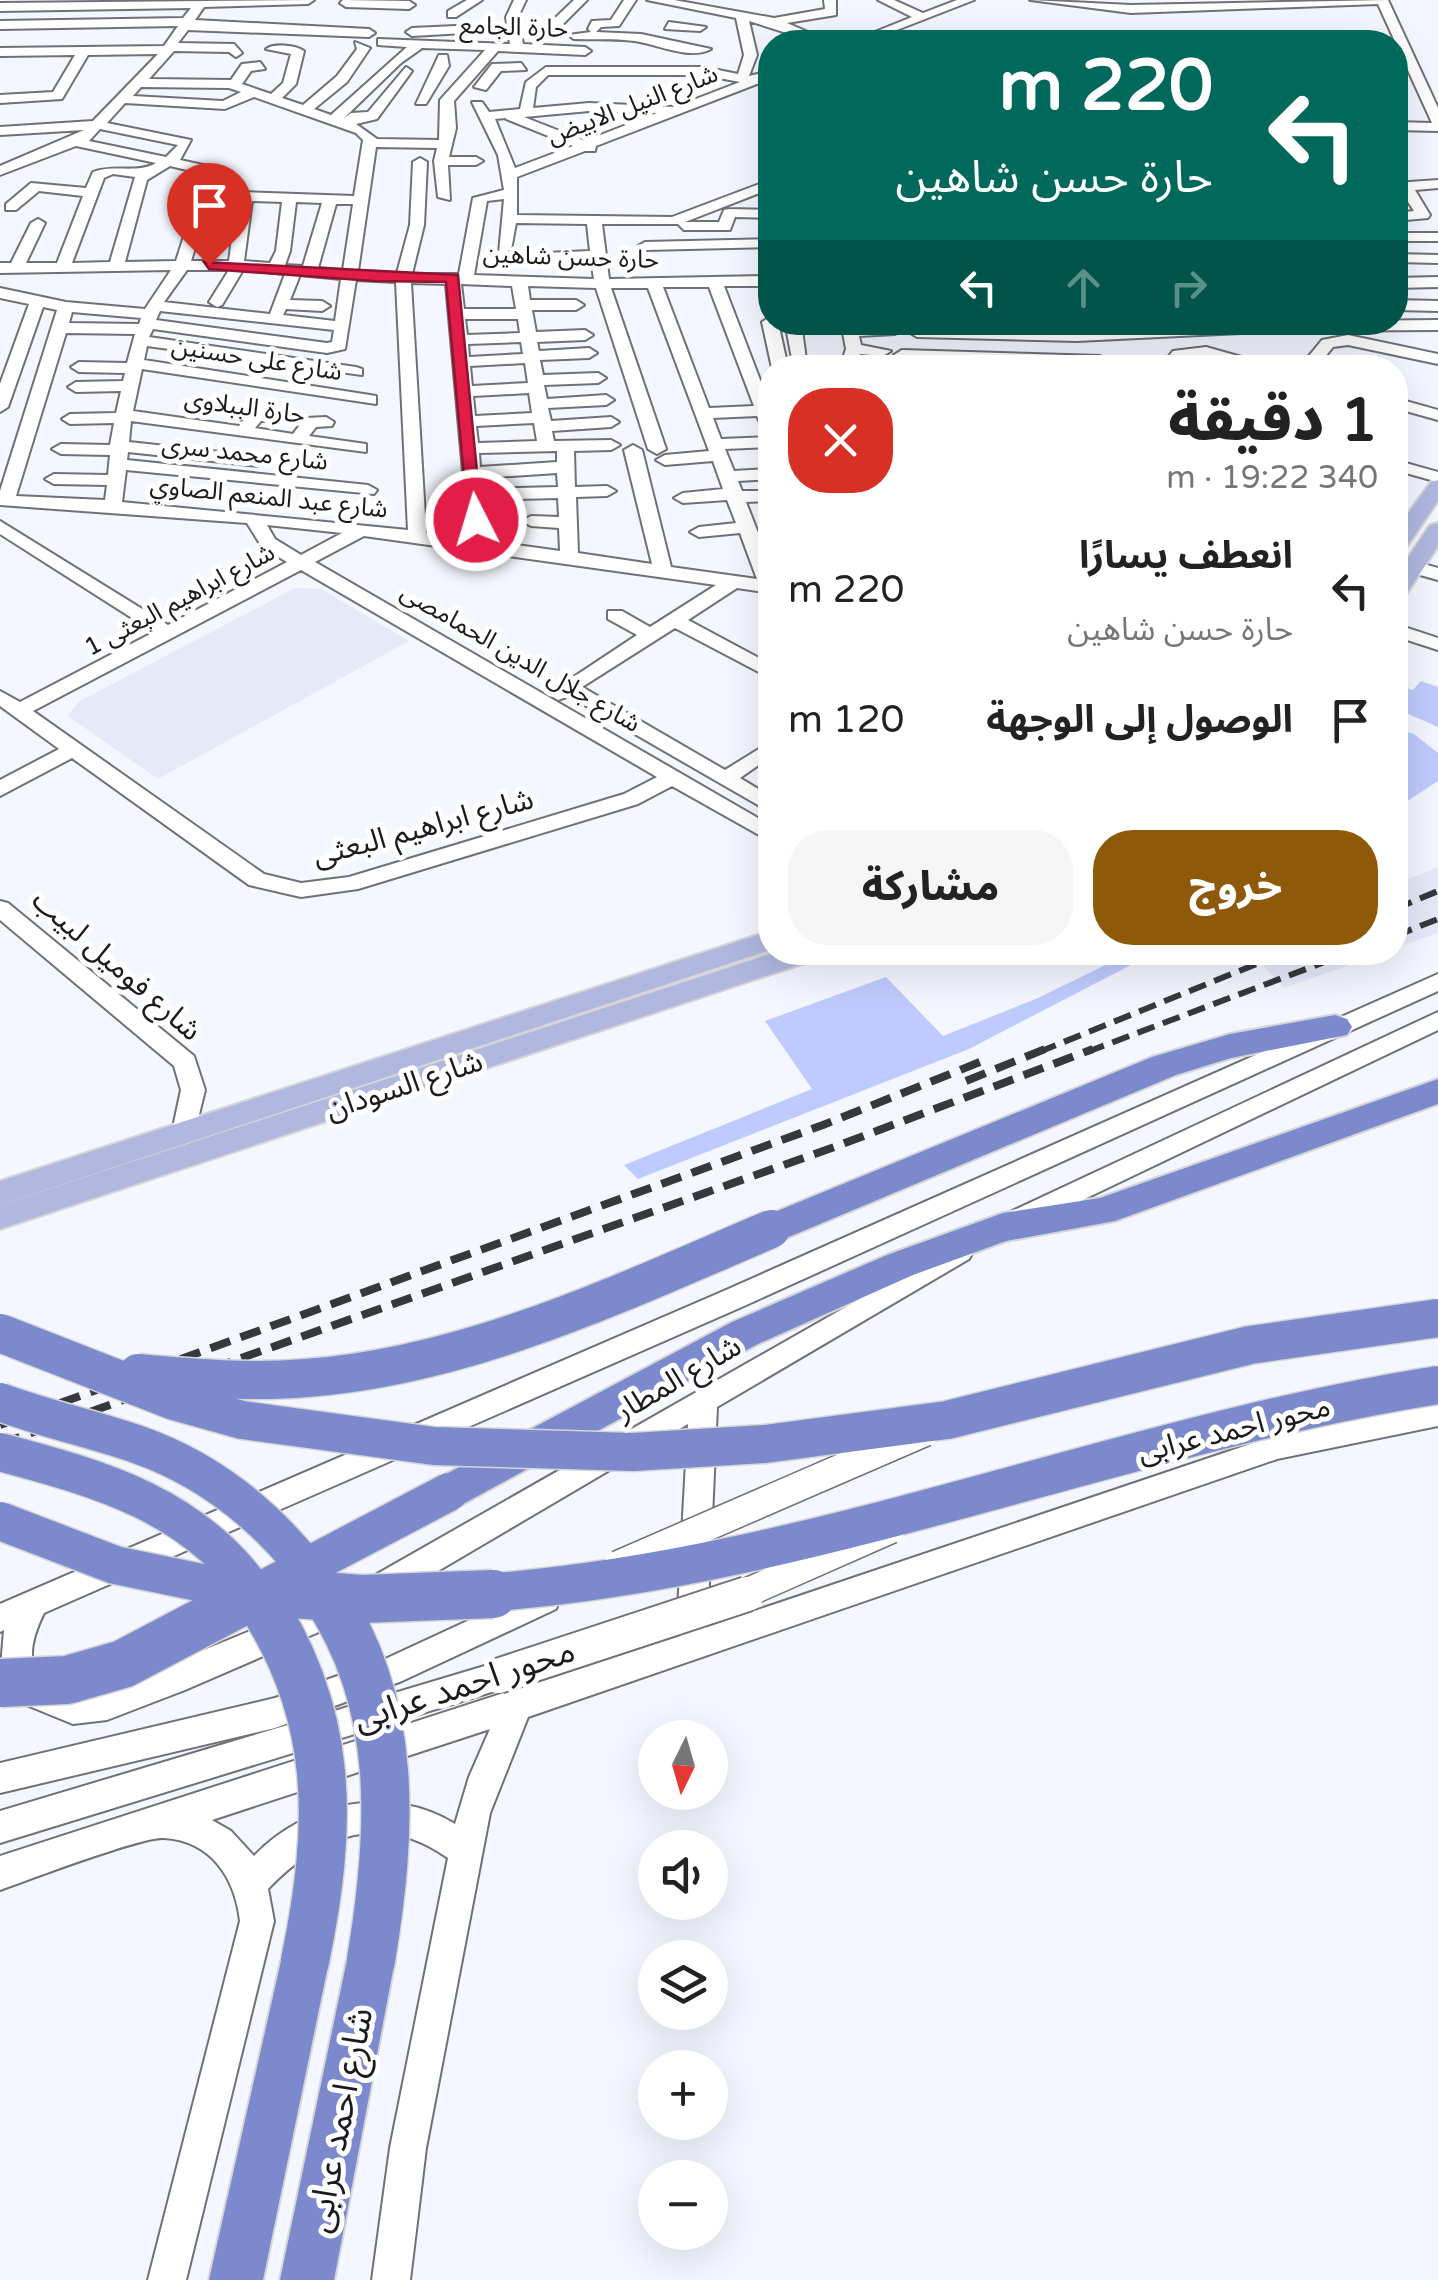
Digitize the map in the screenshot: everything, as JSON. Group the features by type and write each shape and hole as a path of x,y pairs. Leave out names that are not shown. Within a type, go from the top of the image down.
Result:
{"highway":[{"path":"79,1364 204,1380 288,1380 369,1372 451,1354 545,1323 1164,1066 1230,1046 1335,1027"},
{"path":"0,1682 67,1680 123,1664 762,1325 900,1265 1003,1227 1102,1211 1438,1091"},
{"name":"محور احمد عرابى","path":"0,1333 174,1400 242,1420 434,1446 566,1452 699,1449 947,1420 1250,1345 1438,1318"},
{"name":"محور احمد عرابى","path":"0,1521 57,1544 163,1575 277,1593 396,1598 536,1587 707,1564 918,1515 1246,1424 1438,1384"},
{"name":"شارع احمد عرابى","path":"0,1402 144,1446 211,1478 270,1523 319,1580 361,1661 380,1726 386,1769 386,1861 371,1960 307,2280"},
{"name":"شارع احمد عرابى","path":"0,1452 110,1482 167,1510 217,1547 276,1622 314,1720 325,1800 321,1876 236,2280"}],"main road":[{"path":"1408,518 1438,486"},
{"path":"1408,576 1438,530"},
{"name":"شارع السودان","path":"0,1194 758,944"},
{"name":"شارع السودان","path":"0,1217 767,965"}],"street":[{"path":"0,7 201,2 234,8 308,0"},
{"path":"452,14 476,0"},
{"path":"341,123 383,57 475,28 476,0"},
{"path":"517,48 512,18 520,0"},
{"path":"553,37 580,0"},
{"path":"591,40 596,24 615,22 630,0"},
{"path":"656,0 709,6 741,15 756,12 794,30"},
{"path":"806,0 815,14"},
{"path":"773,22 834,10 830,0"},
{"path":"884,0 923,17"},
{"path":"888,30 968,0"},
{"path":"908,30 988,0"},
{"path":"1036,0 1109,9 1381,0 1396,30"},
{"path":"0,171 71,144 98,125 170,48 201,2"},
{"path":"242,35 279,36 287,27 353,15 377,2 409,2"},
{"path":"409,2 401,15 410,17 404,28 415,44"},
{"path":"0,67 28,66 47,3"},
{"path":"127,22 135,4"},
{"path":"704,60 700,27 709,6"},
{"path":"549,8 553,37"},
{"path":"353,15 389,26"},
{"path":"741,15 758,76"},
{"path":"0,52 38,36 127,22 258,28 317,23"},
{"path":"0,25 84,45 234,48 236,53"},
{"path":"669,26 700,27"},
{"path":"574,34 648,61 704,60"},
{"path":"0,36 69,38"},
{"name":"حارة الجامع","path":"234,85 246,67 295,49 293,58 359,51 383,57 415,44 517,48 553,37 591,40"},
{"path":"341,123 356,116 372,116 415,44"},
{"path":"0,99 58,96 84,45"},
{"path":"170,48 217,62"},
{"path":"442,58 443,66 428,83 423,98 450,94 494,48"},
{"path":"609,106 616,50"},
{"path":"577,85 588,84 592,70 616,50 704,60 758,79"},
{"path":"305,110 359,51"},
{"path":"1408,56 1438,124 1408,125"},
{"path":"274,99 291,80 293,58"},
{"path":"450,94 476,112 506,114 568,104 609,106 668,89 704,60"},
{"path":"648,61 681,112"},
{"path":"472,69 521,67"},
{"path":"527,111 530,85 536,75 592,70"},
{"path":"445,197 441,161 444,144 476,112 492,71"},
{"path":"275,80 291,80"},
{"name":"شارع النيل الابيض","path":"472,244 480,198 588,148 758,81"},
{"path":"138,83 234,85 341,123 369,140 444,144"},
{"path":"155,102 157,84"},
{"path":"0,87 24,98 53,126"},
{"path":"124,99 228,104 253,92"},
{"path":"450,94 476,112 511,183 504,250"},
{"path":"3,134 24,98"},
{"path":"506,114 588,148"},
{"path":"0,408 69,268 90,192 100,172 146,174 184,150 186,143 98,125 53,126 3,134"},
{"path":"3,134 164,164 208,168 212,175 182,266 143,336 123,416 113,506"},
{"path":"60,328 336,348 369,140"},
{"path":"441,161 476,161"},
{"path":"417,537 403,278 417,226 420,162"},
{"path":"143,336 118,284 146,174"},
{"path":"1408,186 1438,184"},
{"path":"4,208 36,186 90,192"},
{"path":"652,222 700,214 758,189"},
{"path":"203,194 358,200"},
{"path":"1408,195 1419,207 1421,216 1408,216"},
{"path":"218,302 238,265 246,197"},
{"path":"276,268 283,250 289,198"},
{"path":"322,306 279,309 302,270 330,200"},
{"path":"4,208 47,207"},
{"path":"1408,207 1419,207"},
{"path":"510,219 721,227 730,224 730,213 758,214"},
{"path":"594,221 602,284 661,454 758,444"},
{"path":"652,222 645,246 650,284 758,558"},
{"path":"8,268 38,223"},
{"path":"1408,237 1438,237"},
{"path":"450,243 472,244 460,278 456,314 479,545"},
{"path":"645,246 758,243"},
{"path":"546,257 596,256"},
{"path":"1408,258 1438,259"},
{"name":"حارة حسن شاهين","path":"8,268 69,268 118,284 182,266 238,265 403,278 715,283 758,298"},
{"path":"519,280 544,415 566,467 569,557"},
{"path":"1408,282 1438,282"},
{"path":"715,283 758,374"},
{"path":"0,293 52,303 118,284"},
{"path":"3,500 60,328 52,303"},
{"path":"456,314 576,305"},
{"path":"1408,305 1438,306"},
{"path":"1408,324 1438,325"},
{"path":"87,344 143,336 342,326"},
{"path":"459,340 585,334"},
{"path":"1057,335 1099,335"},
{"path":"79,367 143,336 356,372"},
{"name":"شارع على حسنين","path":"143,336 370,400"},
{"path":"1077,336 1095,355"},
{"path":"1318,355 1328,343 1348,340 1438,359"},
{"path":"1178,355 1199,351 1214,355"},
{"path":"461,362 589,353"},
{"path":"470,448 544,415 598,378"},
{"path":"76,387 130,386"},
{"path":"464,391 544,415 610,445"},
{"path":"467,422 544,415 606,400"},
{"path":"188,424 203,404"},
{"path":"1408,407 1438,415"},
{"path":"704,413 758,416"},
{"path":"544,415 611,422"},
{"name":"حارة الببلاوى","path":"70,420 123,416 360,448"},
{"path":"244,432 256,416 278,416"},
{"path":"298,439 311,422 326,422"},
{"path":"61,448 117,460 347,471"},
{"path":"633,450 663,570"},
{"path":"54,479 117,460"},
{"name":"شارع محمد سرى","path":"117,460 368,490"},
{"path":"472,473 566,467"},
{"path":"1408,468 1438,476"},
{"path":"682,498 732,489 758,479"},
{"path":"732,489 758,494"},
{"path":"474,496 607,491"},
{"name":"شارع عبد المنعم الصاوي","path":"3,500 113,506 362,530 758,585"},
{"name":"شارع جلال الدين الحمامصى","path":"254,519 268,542 758,825"},
{"path":"531,521 568,524"},
{"path":"0,526 168,633"},
{"path":"698,532 746,527"},
{"name":"شارع ابراهيم البعثى 1","path":"19,711 362,530"},
{"path":"1414,567 1438,574"},
{"path":"545,702 735,582"},
{"path":"614,615 651,635"},
{"path":"674,620 758,666"},
{"path":"1408,634 1438,644"},
{"name":"شارع جلال الدين الحمامصى","path":"568,688 758,798"},
{"name":"شارع ابراهيم البعثى","path":"0,698 257,880 301,890 350,884 618,803 672,778"},
{"path":"0,789 72,750"},
{"path":"725,779 758,756"},
{"name":"شارع فوميل لبيب","path":"0,908 185,1062 194,1090 184,1132"},
{"name":"شارع المطار","path":"0,1618 990,1185 1438,982"},
{"name":"شارع المطار","path":"33,1605 23,1620 14,1652 22,1681 42,1701 57,1706 107,1705 261,1644 393,1582 1003,1227 1438,1020"},
{"path":"692,1648 704,1400"},
{"path":"0,1873 692,1648 1277,1447 1438,1414"},
{"name":"محور احمد عرابى","path":"0,1778 274,1713 405,1665 947,1420"},
{"name":"محور احمد عرابى","path":"0,1827 498,1676 734,1598 820,1564 918,1515"},
{"path":"391,2280 408,2148 466,1852 485,1776 518,1706"},
{"path":"251,1883 284,1848 304,1835 368,1815 412,1819 450,1838 466,1852"},
{"path":"148,1826 162,1822 201,1830 232,1852 251,1883 256,1901 254,1941 167,2280"}],"shaded area":[{"path":"295,588 321,589 409,641 158,779 68,716 78,702"},
{"path":"1421,681 1438,687 1438,727 1408,714 1408,688 1413,690"},
{"path":"1408,732 1438,753 1438,781 1408,801"},
{"path":"1438,867 1438,933 1408,943 1408,880"},
{"path":"1105,965 1131,965 969,1049 638,1179 624,1165 812,1089 765,1021 886,977 943,1036 1038,998"},
{"path":"1263,965 1349,965 1284,988"}],"railway":[{"path":"1408,904 1438,891"},
{"path":"1408,931 1438,919"},
{"path":"1039,1052 1254,965"},
{"path":"1087,1052 1317,965"},
{"path":"966,1081 1045,1049"},
{"path":"0,1444 837,1146 1093,1049"},
{"path":"0,1425 823,1125 980,1062"}],"route":[{"path":"209,265 374,277 453,278 476,520"}]}
